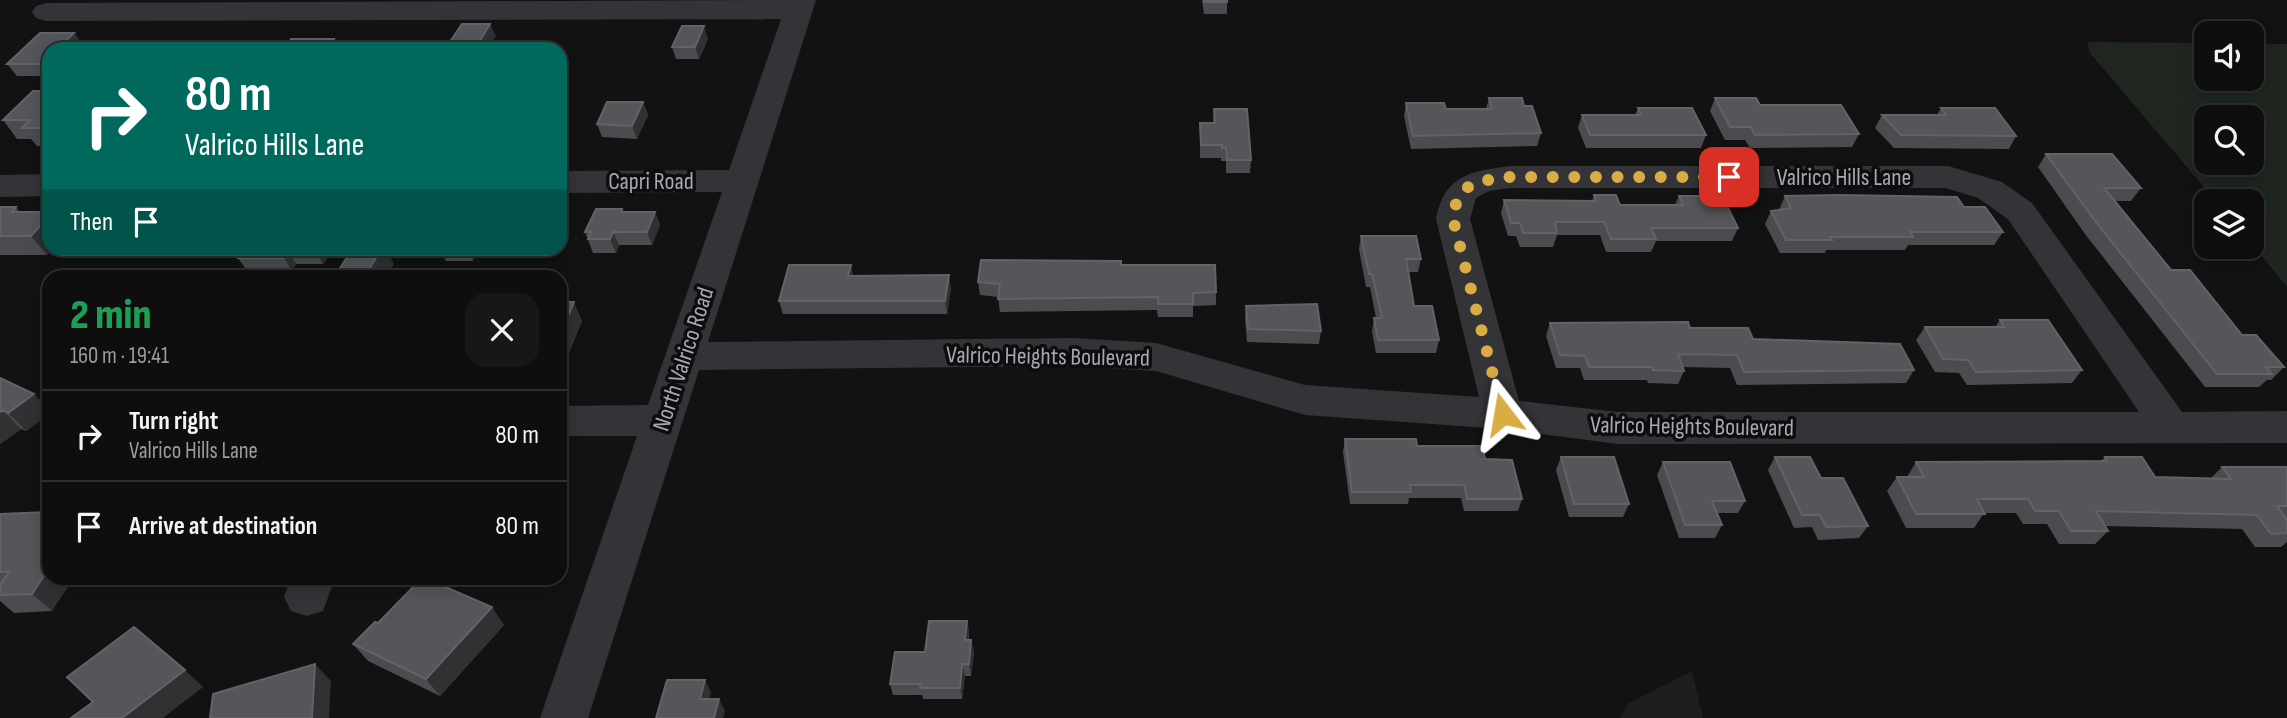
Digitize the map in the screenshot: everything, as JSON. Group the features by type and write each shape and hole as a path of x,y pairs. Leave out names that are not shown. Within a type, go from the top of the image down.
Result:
{"street":[{"path":"46,12 800,5"},
{"name":"North Valrico Road","path":"564,718 800,5"},
{"name":"Valrico Hills Lane","path":"1503,414 1453,219 1455,203 1461,191 1482,181 1510,177 1948,177 1990,190 2020,211 2171,427"},
{"name":"Capri Road","path":"567,182 742,181"},
{"path":"0,186 42,185"},
{"name":"Valrico Heights Boulevard","path":"685,356 1074,352 1156,357 1305,400 1503,414 1618,428 2287,427"},
{"path":"567,421 663,420"}],"shaded area":[{"path":"2087,42 2194,43 2194,91 2264,91 2264,44 2287,44 2287,287 2264,259 2264,189 2206,189 2090,53"},
{"path":"1692,671 1703,718 1620,718 1629,703"}],"building":[{"path":"1227,0 1227,2 1204,2"},
{"path":"462,24 490,24 479,42 450,42"},
{"path":"682,26 704,26 695,47 672,47"},
{"path":"40,33 74,33 64,42 42,42 42,64 7,64"},
{"path":"291,39 334,39 332,42 289,42"},
{"path":"33,91 42,91 42,128 22,128 30,120 3,120"},
{"path":"1489,98 1522,98 1524,106 1532,106 1541,133 1413,136 1406,103 1444,103 1446,109 1492,109"},
{"path":"1715,98 1756,98 1760,105 1841,105 1859,134 1755,135 1751,127 1730,127"},
{"path":"607,102 643,102 632,126 597,124"},
{"path":"1638,108 1692,108 1706,135 1590,135 1582,115 1641,115"},
{"path":"1941,108 1995,108 2016,136 1901,135 1882,115 1946,115"},
{"path":"1214,109 1247,109 1251,160 1227,160 1226,148 1222,148 1222,145 1201,145 1200,123 1215,123"},
{"path":"2046,154 2112,154 2141,188 2104,188 2171,270 2190,270 2242,335 2256,335 2284,367 2266,367 2272,374 2217,374 2095,221"},
{"path":"1594,195 1616,195 1620,205 1683,205 1679,196 1722,196 1738,228 1651,228 1656,239 1611,239 1604,222 1555,222 1557,233 1523,233 1520,223 1511,223 1504,200 1596,201"},
{"path":"1785,196 1957,197 1964,207 1985,207 2003,232 1910,232 1913,237 1786,240 1771,211 1791,208"},
{"path":"0,207 16,207 12,212 42,212 42,224 31,236 0,236"},
{"path":"596,209 655,212 647,232 613,232 610,239 588,239 591,232 585,232"},
{"path":"1361,236 1416,236 1421,259 1406,259 1414,306 1432,306 1439,340 1378,340 1374,318 1382,318"},
{"path":"239,256 285,256 284,258 238,258"},
{"path":"348,256 377,256 369,270 339,270"},
{"path":"981,260 1215,265 1216,292 1193,293 1193,304 1158,304 1158,297 998,299 1000,284 978,282"},
{"path":"789,265 851,265 848,276 949,275 945,301 779,301"},
{"path":"567,302 574,302 567,318"},
{"path":"1317,304 1321,331 1248,329 1246,306"},
{"path":"2000,320 2048,320 2082,370 1976,372 1968,360 1943,359 1925,327 2004,327"},
{"path":"1688,322 1690,328 1748,328 1753,339 1900,344 1914,370 1744,372 1737,355 1678,354 1684,371 1653,370 1652,367 1589,367 1585,356 1560,355 1550,323"},
{"path":"0,378 34,394 8,413 3,410 0,412"},
{"path":"1345,439 1416,439 1417,446 1482,446 1485,459 1512,460 1522,499 1467,499 1464,485 1410,485 1411,492 1352,492"},
{"path":"1561,457 1614,457 1629,504 1574,504"},
{"path":"1775,457 1810,457 1821,478 1843,478 1868,526 1826,527 1820,515 1802,515"},
{"path":"2105,457 2142,457 2155,477 2231,479 2222,467 2287,467 2287,506 2277,506 2287,520 2287,533 2271,534 2257,515 2096,511 2108,531 2071,531 2059,511 2035,511 2028,499 1977,499 1985,514 1916,514 1897,477 1924,477 1916,462 2107,461"},
{"path":"1663,462 1730,462 1745,501 1712,501 1722,525 1685,525"},
{"path":"42,512 42,579 32,594 0,595 0,585 9,572 0,572 0,514"},
{"path":"415,585 444,585 492,607 426,679 353,644 375,622 378,623"},
{"path":"929,621 967,621 965,640 971,640 969,664 962,664 960,688 920,688 921,684 890,684 895,652 925,652"},
{"path":"134,627 185,670 122,718 71,718 93,702 67,677"},
{"path":"315,664 312,718 210,718 213,694"},
{"path":"667,680 705,680 700,699 719,699 714,718 656,718"}],"route":[{"path":"1503,414 1453,219 1455,203 1461,191 1482,181 1510,177 1729,177"}]}
